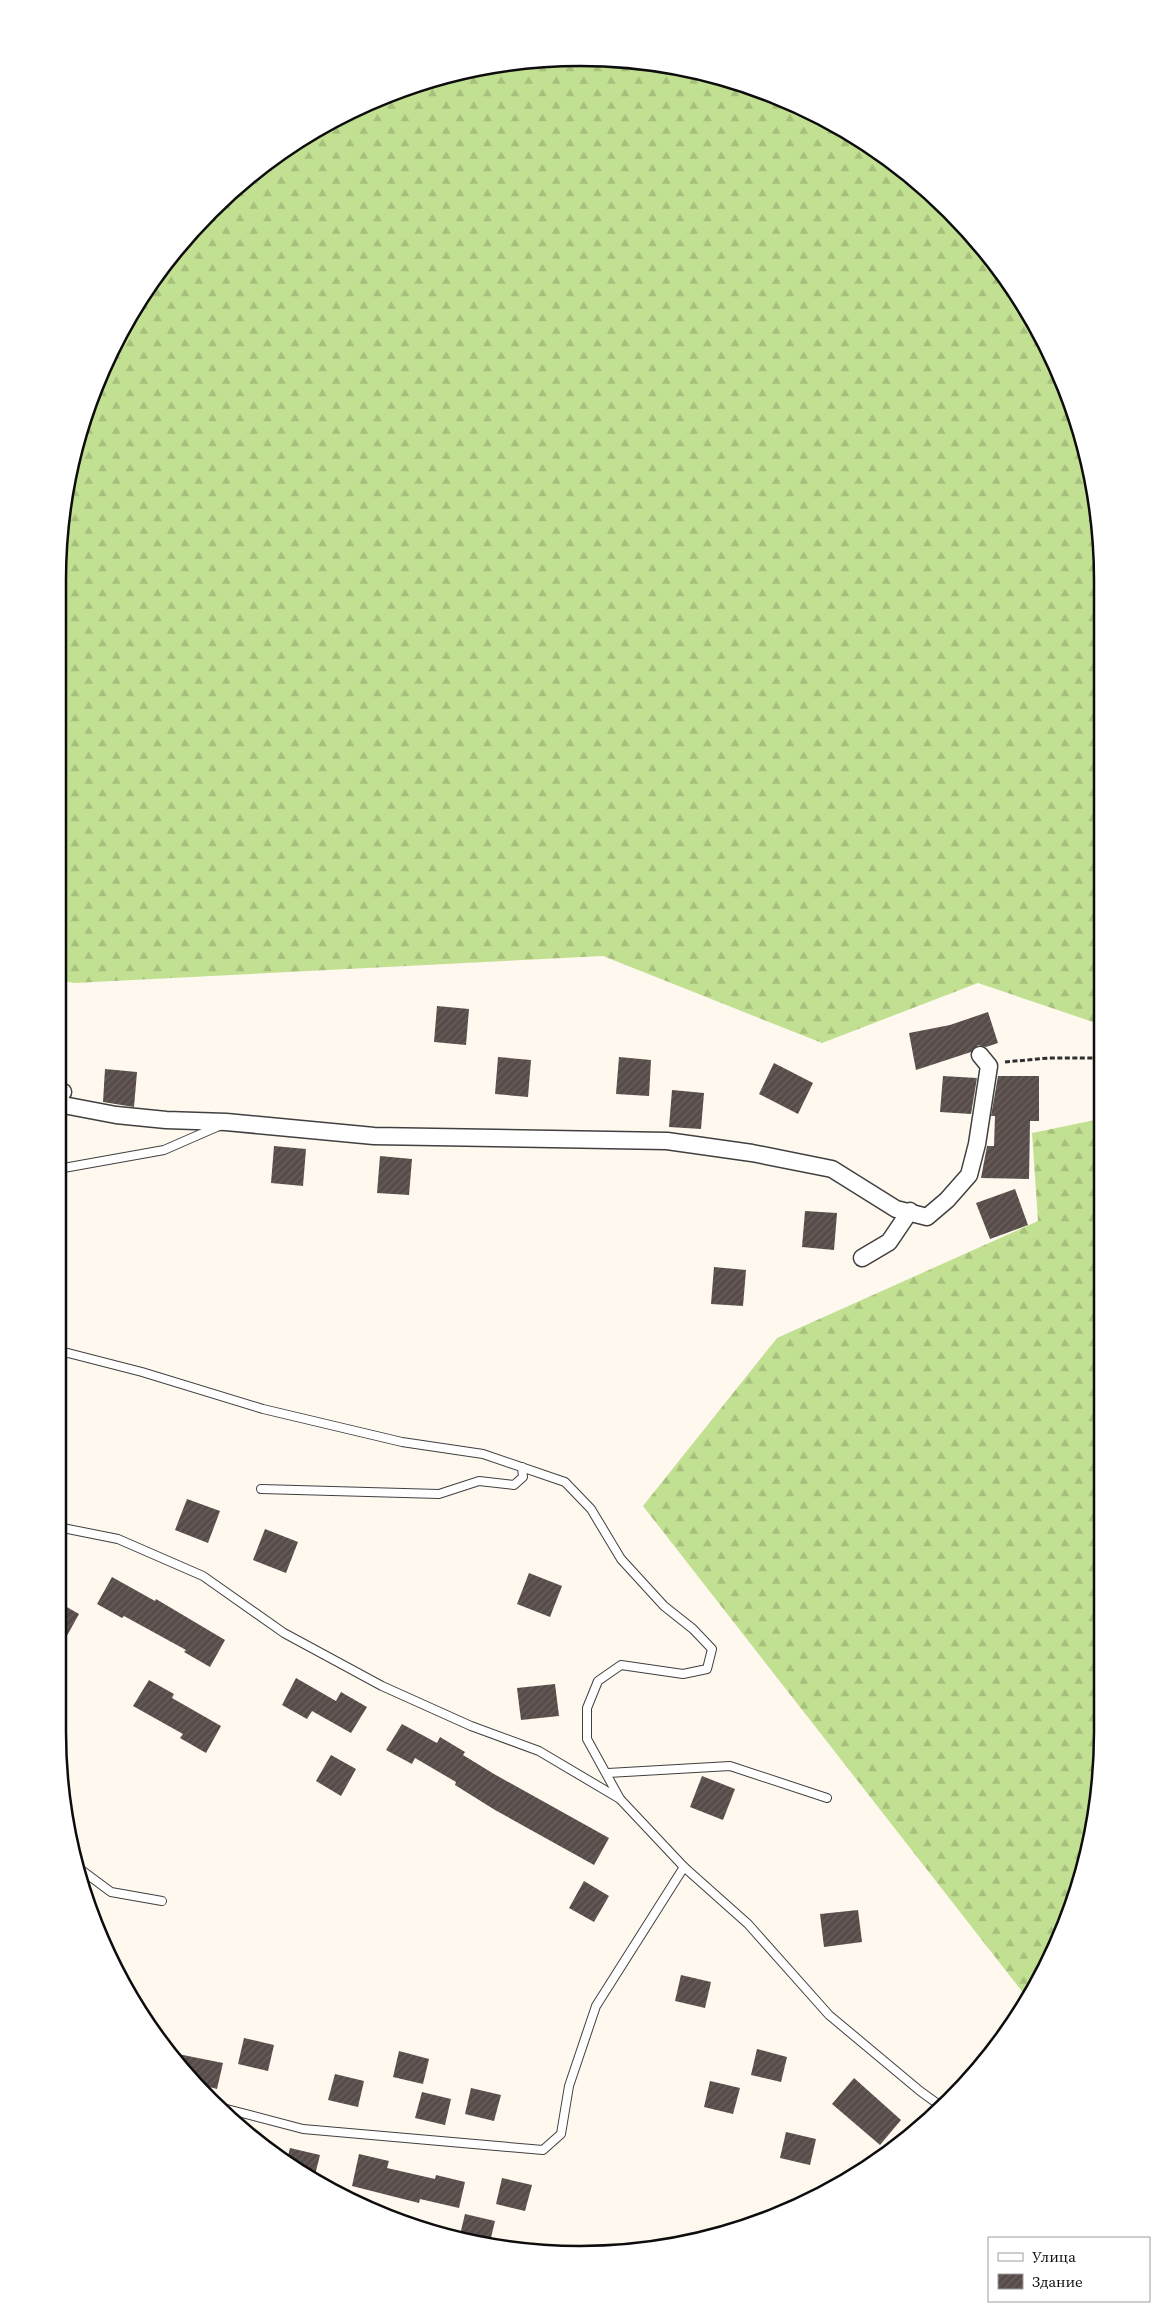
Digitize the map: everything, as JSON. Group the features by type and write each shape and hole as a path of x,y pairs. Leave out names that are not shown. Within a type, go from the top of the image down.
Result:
{"street":[{"path":"66,1098 116,1114 166,1120 226,1122 374,1136 667,1141 752,1153 832,1169 896,1209 910,1211 927,1217 947,1200 969,1175 977,1144 985,1060"},
{"path":"862,1258 889,1242 910,1211"}],"lane":[{"path":"66,1168 164,1150 226,1122"},
{"path":"66,1353 142,1372 263,1409 402,1442 483,1454 565,1482 591,1509 621,1559 664,1606 693,1629 712,1649 707,1669 683,1674 621,1664 598,1681 587,1708 587,1739 620,1798 684,1867 748,1924 783,1966 829,2015 935,2102"},
{"path":"261,1489 439,1494 480,1481 514,1485 523,1477 522,1467"},
{"path":"66,1528 118,1539 202,1576 284,1633 382,1686 471,1726 539,1751 620,1798"},
{"path":"608,1774 730,1766 827,1798"},
{"path":"233,2111 303,2129 542,2150 561,2134 570,2086 596,2006 684,1867"},
{"path":"87,1874 111,1892 162,1901"}],"path":[{"path":"985,1060 1003,1062 1050,1058 1094,1058"}],"green space":[{"path":"546,67 614,67 647,71 680,76 745,94 777,105 837,135 893,172 919,194 966,241 988,267 1025,323 1055,383 1076,447 1089,513 1093,546 1094,580 1094,1022 978,983 822,1043 603,956 74,983 66,982 66,580 67,546 76,480 84,447 105,383 135,323 172,267 194,241 241,194 267,172 323,135 353,119 383,105 447,84 480,76"},
{"path":"1094,1120 1094,1732 1093,1766 1089,1799 1076,1865 1055,1929 1023,1992 643,1506 777,1338 1038,1221 1032,1133"}],"building":[{"path":"437,1006 469,1009 466,1045 434,1042"},
{"path":"988,1012 998,1043 986,1047 978,1045 971,1052 916,1070 909,1033 950,1025"},
{"path":"498,1057 531,1060 528,1097 495,1094"},
{"path":"619,1057 651,1060 649,1096 616,1094"},
{"path":"774,1063 813,1083 798,1114 759,1094"},
{"path":"105,1069 137,1072 134,1107 103,1102"},
{"path":"943,1076 977,1078 971,1114 940,1112"},
{"path":"998,1076 1039,1076 1039,1121 1030,1121 1029,1179 981,1178 987,1146 994,1146 995,1116 991,1116"},
{"path":"672,1090 704,1093 701,1129 669,1127"},
{"path":"274,1146 306,1149 303,1186 271,1183"},
{"path":"380,1156 412,1159 409,1195 377,1193"},
{"path":"1015,1189 1028,1225 990,1239 976,1203"},
{"path":"805,1211 837,1213 834,1250 802,1247"},
{"path":"714,1267 746,1270 743,1306 711,1304"},
{"path":"187,1499 220,1511 208,1543 175,1530"},
{"path":"265,1529 298,1542 286,1573 253,1560"},
{"path":"529,1573 562,1586 550,1617 517,1604"},
{"path":"112,1577 155,1601 156,1599 225,1640 210,1667 184,1652 186,1650 124,1616 122,1618 97,1604"},
{"path":"66,1607 79,1614 66,1638"},
{"path":"296,1678 336,1701 341,1692 367,1707 351,1733 312,1711 307,1719 282,1705"},
{"path":"149,1680 174,1694 172,1698 221,1726 206,1753 180,1738 183,1734 133,1706"},
{"path":"555,1684 559,1716 521,1720 517,1688"},
{"path":"402,1724 437,1743 440,1737 465,1752 463,1755 494,1774 609,1838 594,1865 495,1810 455,1785 456,1782 415,1758 412,1764 386,1750"},
{"path":"331,1755 356,1769 341,1796 316,1781"},
{"path":"702,1776 735,1789 723,1820 690,1807"},
{"path":"584,1881 609,1896 594,1922 569,1908"},
{"path":"858,1910 862,1942 824,1947 820,1914"},
{"path":"681,1975 711,1982 705,2008 675,2001"},
{"path":"244,2038 274,2045 268,2071 238,2064"},
{"path":"757,2049 787,2057 781,2082 751,2075"},
{"path":"399,2051 429,2059 423,2084 393,2077"},
{"path":"180,2054 223,2063 217,2089 209,2087"},
{"path":"335,2074 364,2081 358,2107 328,2100"},
{"path":"854,2078 901,2120 880,2145 832,2104"},
{"path":"710,2081 740,2088 733,2114 704,2107"},
{"path":"471,2088 501,2095 494,2121 465,2114"},
{"path":"422,2092 451,2099 445,2125 415,2118"},
{"path":"786,2132 816,2139 810,2165 780,2158"},
{"path":"290,2148 320,2155 316,2172 295,2159 288,2155"},
{"path":"359,2154 389,2161 387,2168 435,2179 436,2175 465,2182 459,2208 420,2199 419,2203 352,2186"},
{"path":"502,2178 532,2185 525,2211 496,2204"},
{"path":"465,2214 495,2221 491,2238 461,2231"}]}
